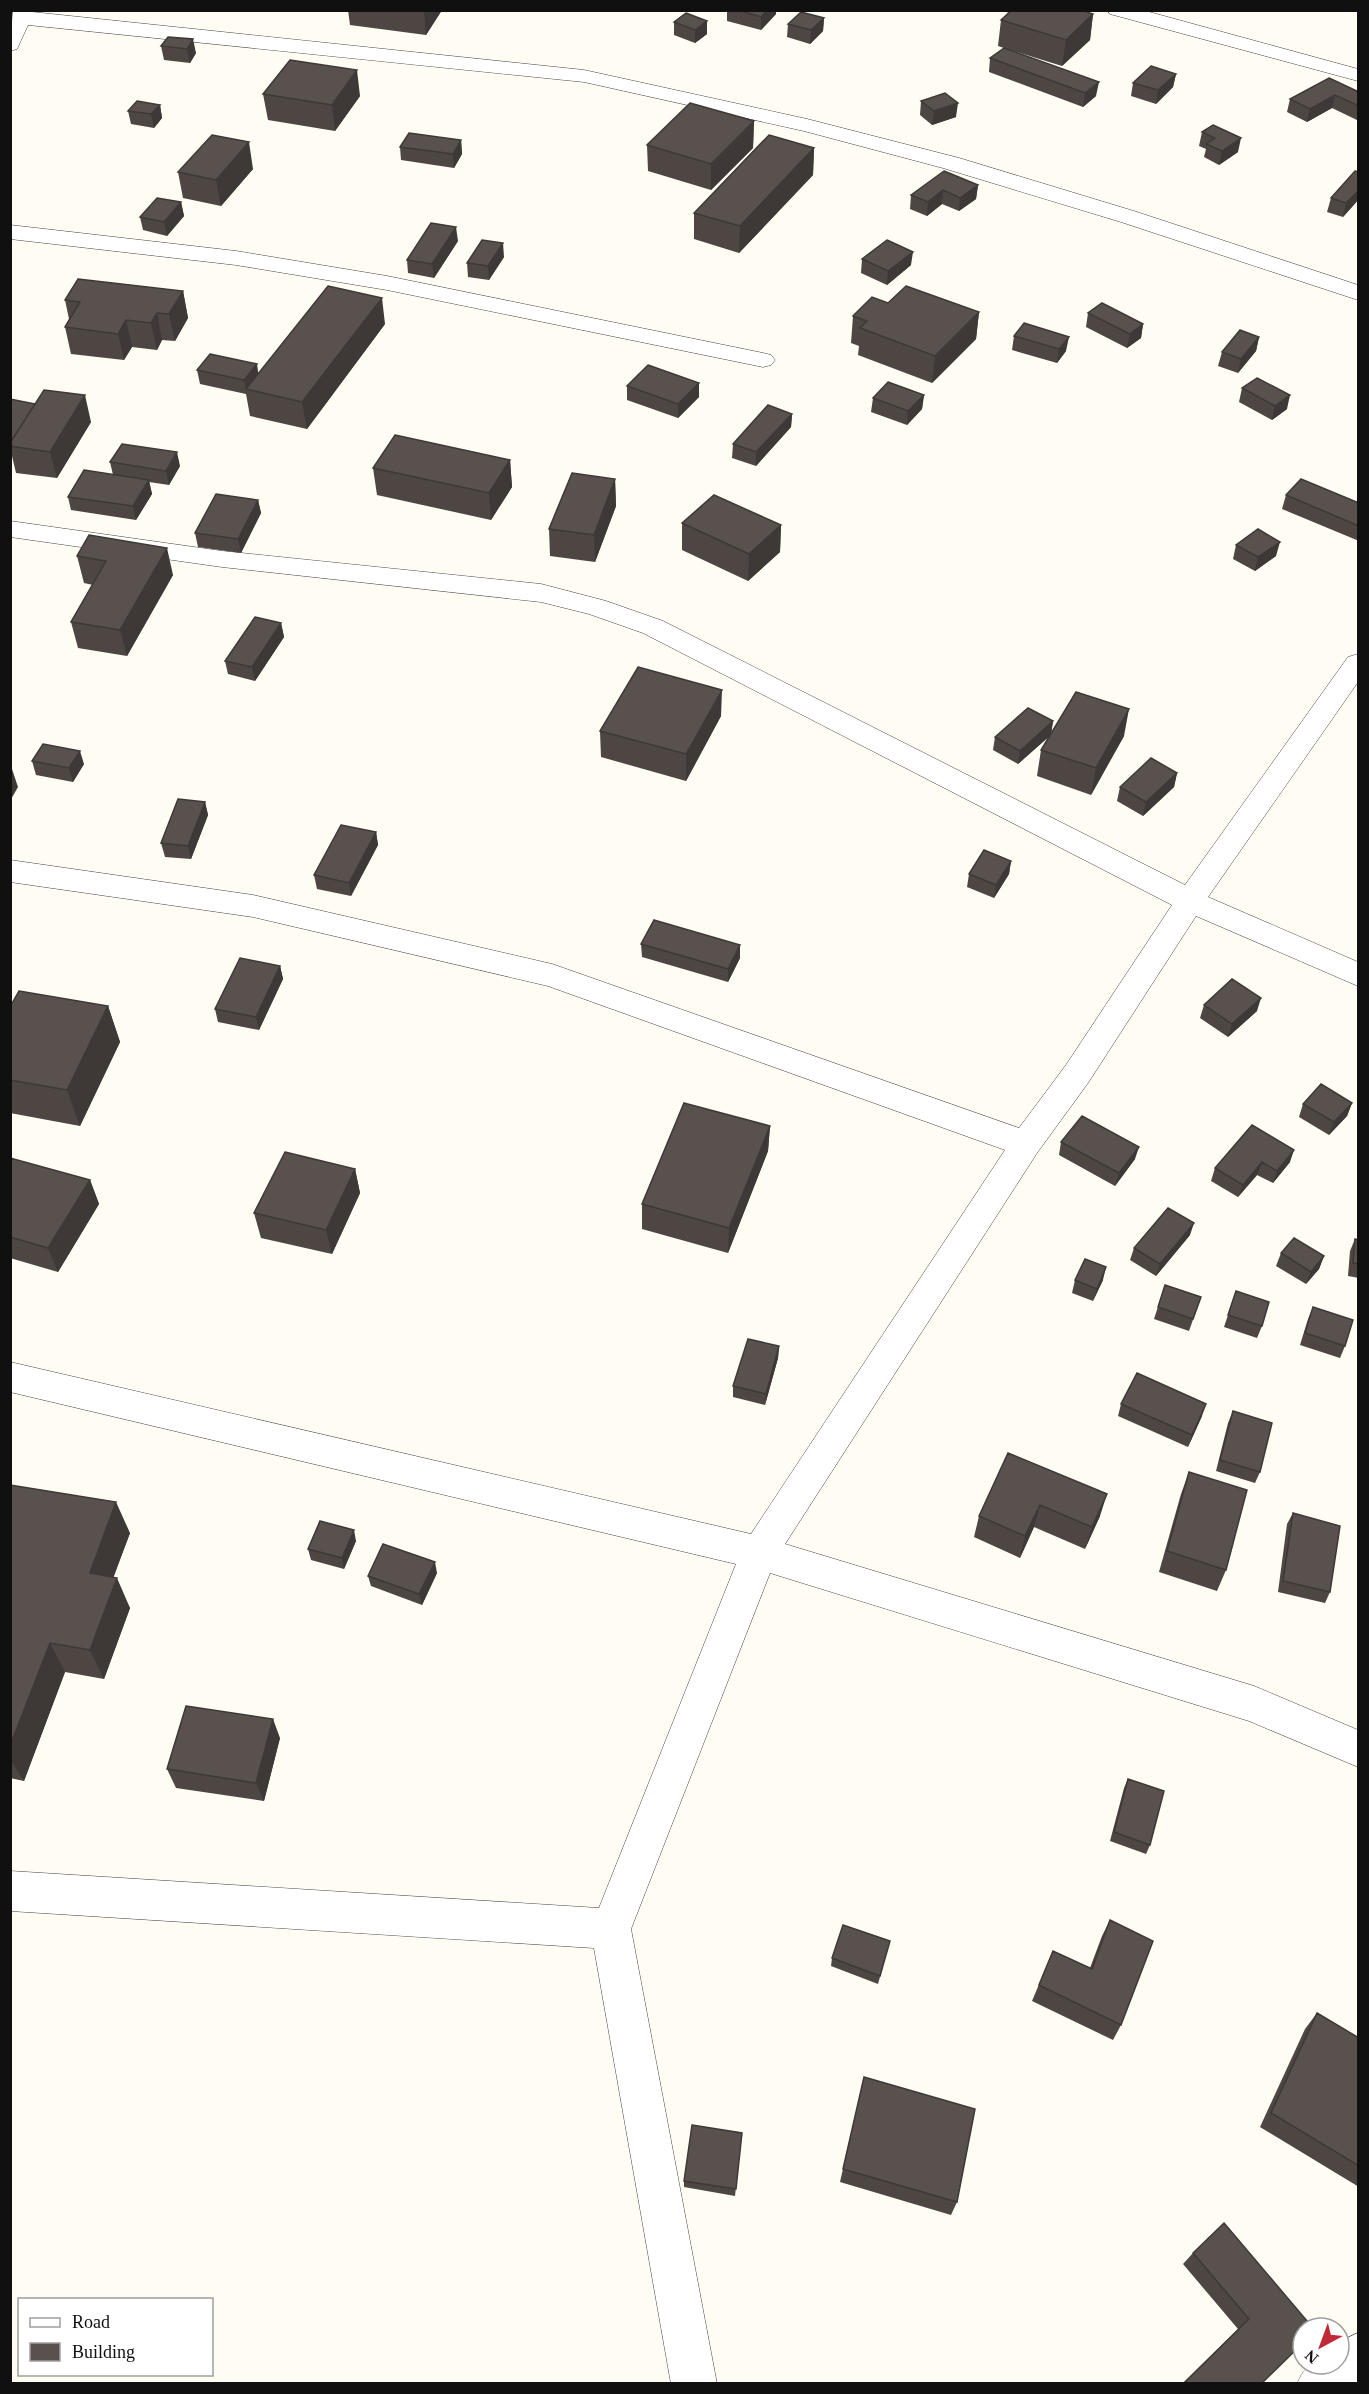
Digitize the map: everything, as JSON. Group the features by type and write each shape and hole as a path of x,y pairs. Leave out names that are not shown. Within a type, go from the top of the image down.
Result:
{"street":[{"path":"1117,10 1359,75"},
{"path":"10,45 22,14 584,76 807,125 951,163 1129,217 1359,293"},
{"path":"10,232 236,258 387,283 763,360"},
{"path":"10,529 222,559 541,593 597,607 653,627 1190,901 1359,975"},
{"path":"693,2384 611,1929 759,1552 1026,1144 1077,1074 1190,901 1359,663"},
{"path":"10,871 253,906 552,975 1026,1144"},
{"path":"10,1377 759,1552 1254,1704 1359,1749"},
{"path":"10,1891 611,1929"},
{"path":"1320,2384 1359,2356"}],"building":[{"path":"738,10 767,10 761,17"},
{"path":"1012,10 1081,10 1093,14 1066,40 1001,20"},
{"path":"801,12 824,18 811,30 788,24"},
{"path":"686,13 707,21 695,30 674,22"},
{"path":"168,37 193,39 187,49 161,46"},
{"path":"1004,48 1099,82 1085,93 990,58"},
{"path":"290,60 357,70 332,105 263,94"},
{"path":"1151,66 1176,74 1158,90 1133,83"},
{"path":"1329,78 1359,92 1359,106 1335,95 1310,109 1290,99"},
{"path":"945,93 958,103 934,111 921,101"},
{"path":"137,101 160,105 151,114 128,111"},
{"path":"690,103 754,121 711,164 647,145"},
{"path":"1213,125 1241,138 1222,151 1206,144 1215,138 1202,132"},
{"path":"409,133 461,140 453,154 400,147"},
{"path":"212,135 249,142 216,180 178,172"},
{"path":"769,135 814,148 740,226 694,213"},
{"path":"944,171 978,185 960,198 943,190 928,202 911,195"},
{"path":"1355,171 1359,172 1359,190 1346,203 1331,198"},
{"path":"157,198 181,202 164,222 140,217"},
{"path":"431,223 456,227 432,264 407,260"},
{"path":"482,240 503,243 488,266 467,263"},
{"path":"887,240 913,252 888,271 862,259"},
{"path":"78,279 183,291 169,314 157,313 151,323 126,320 118,334 65,327 80,302 65,300"},
{"path":"328,286 382,298 302,402 246,389"},
{"path":"906,286 979,312 935,356 860,328 867,321 853,316 872,297 888,303"},
{"path":"1102,303 1143,324 1130,334 1088,313"},
{"path":"1024,323 1069,337 1059,349 1014,336"},
{"path":"1240,330 1259,337 1241,359 1222,352"},
{"path":"210,354 257,364 244,380 197,370"},
{"path":"648,365 699,383 678,404 627,386"},
{"path":"1257,378 1290,395 1275,406 1242,388"},
{"path":"888,382 924,395 908,411 873,398"},
{"path":"44,390 85,395 50,452 10,446 10,443"},
{"path":"10,399 35,404 10,443"},
{"path":"768,405 792,414 756,452 733,444"},
{"path":"395,435 510,460 489,493 373,468"},
{"path":"122,444 177,452 166,471 110,462"},
{"path":"84,470 149,480 133,506 68,497"},
{"path":"572,473 615,479 594,535 549,529"},
{"path":"1301,479 1359,503 1359,526 1286,495"},
{"path":"216,494 258,500 238,539 195,533"},
{"path":"714,495 781,525 749,554 682,523"},
{"path":"1258,529 1280,542 1258,557 1236,545"},
{"path":"89,535 167,548 120,630 71,622 106,561 77,556"},
{"path":"255,617 281,623 252,667 225,661"},
{"path":"638,667 722,690 686,754 600,731"},
{"path":"1076,692 1129,709 1096,768 1041,750"},
{"path":"1028,708 1053,721 1020,751 995,737"},
{"path":"43,744 80,751 69,768 32,761"},
{"path":"1151,758 1177,773 1146,802 1120,787"},
{"path":"178,799 205,802 188,846 161,843"},
{"path":"341,825 376,832 349,883 314,875"},
{"path":"984,850 1011,861 996,885 969,874"},
{"path":"654,920 740,945 728,969 641,944"},
{"path":"240,958 280,966 256,1017 215,1009"},
{"path":"1232,979 1261,998 1232,1024 1204,1005"},
{"path":"19,991 108,1006 67,1090 10,1080 10,1007"},
{"path":"1321,1084 1352,1103 1334,1122 1303,1104"},
{"path":"684,1103 770,1126 729,1228 642,1204"},
{"path":"1082,1116 1139,1147 1119,1173 1061,1142"},
{"path":"1252,1125 1294,1150 1277,1171 1262,1162 1243,1185 1215,1168"},
{"path":"285,1152 355,1169 326,1230 254,1213"},
{"path":"10,1158 90,1180 48,1248 10,1237"},
{"path":"1168,1208 1194,1223 1160,1264 1134,1248"},
{"path":"1294,1238 1324,1256 1311,1272 1281,1253"},
{"path":"1355,1239 1359,1240 1359,1264 1353,1263"},
{"path":"1085,1259 1106,1267 1097,1289 1075,1280"},
{"path":"1165,1285 1201,1297 1193,1319 1158,1307"},
{"path":"1236,1291 1269,1302 1262,1326 1228,1315"},
{"path":"1313,1307 1353,1320 1345,1346 1305,1333"},
{"path":"748,1339 779,1346 766,1394 733,1386"},
{"path":"1137,1373 1206,1404 1192,1435 1121,1404"},
{"path":"1233,1411 1272,1423 1260,1472 1220,1460"},
{"path":"1008,1453 1107,1494 1092,1527 1040,1505 1025,1536 979,1516"},
{"path":"1189,1472 1247,1490 1226,1570 1167,1551"},
{"path":"10,1485 116,1502 90,1573 117,1578 90,1650 50,1643 10,1746"},
{"path":"1293,1513 1340,1526 1330,1592 1283,1581"},
{"path":"320,1521 354,1530 342,1558 308,1549"},
{"path":"383,1544 435,1562 419,1594 368,1576"},
{"path":"186,1706 273,1719 256,1783 167,1769"},
{"path":"1128,1779 1164,1791 1150,1845 1114,1832"},
{"path":"1110,1920 1153,1941 1121,2025 1039,1985 1053,1951 1092,1969"},
{"path":"843,1925 890,1941 880,1976 832,1958"},
{"path":"1317,2013 1359,2038 1359,2166 1271,2113"},
{"path":"864,2077 975,2109 957,2202 843,2169"},
{"path":"692,2125 742,2133 736,2189 684,2181"},
{"path":"1224,2223 1303,2316 1291,2316 1291,2355 1261,2384 1183,2384 1249,2319 1193,2253"}]}
